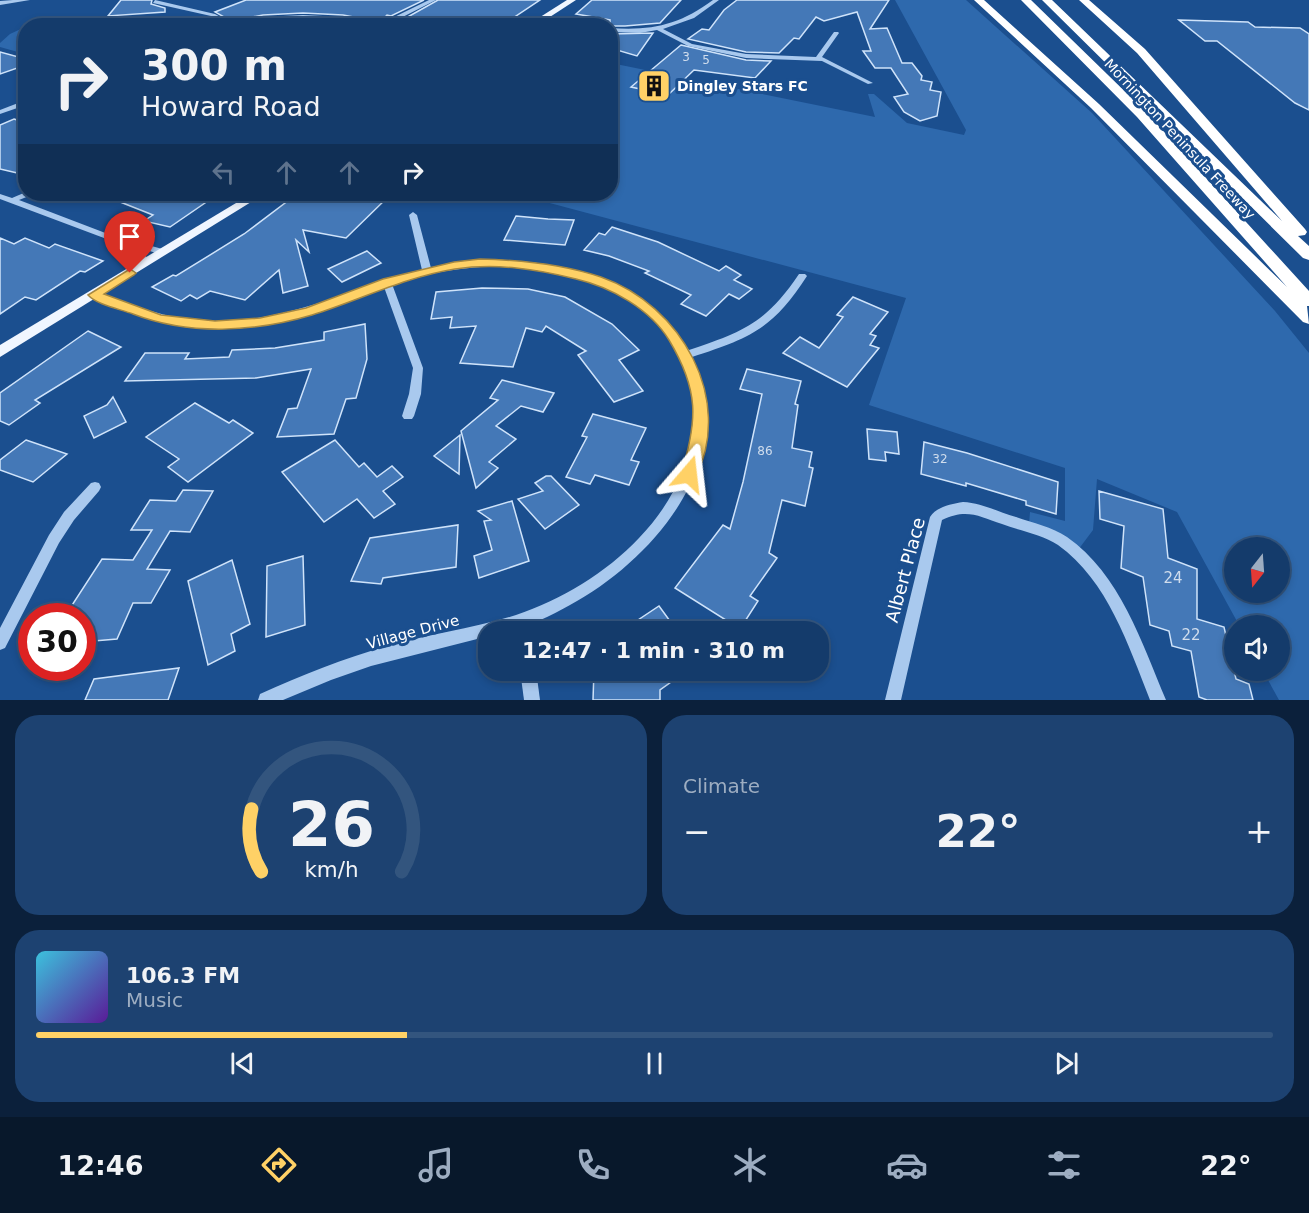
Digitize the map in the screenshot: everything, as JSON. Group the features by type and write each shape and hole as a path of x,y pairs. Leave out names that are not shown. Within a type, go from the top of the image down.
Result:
{"highway":[{"path":"979,0 1095,106 1309,318"},
{"name":"Mornington Peninsula Freeway","path":"1026,0 1141,114 1309,301"},
{"name":"Mornington Peninsula Freeway","path":"1047,0 1309,255"},
{"path":"1084,0 1148,58 1309,243"}],"main road":[{"path":"542,18 572,0"},
{"path":"0,352 247,201"}],"street":[{"path":"0,3 27,0"},
{"path":"396,18 433,0"},
{"path":"618,30 658,29 692,19 716,0"},
{"path":"154,2 213,15 217,18"},
{"path":"9,9 12,3"},
{"path":"267,18 314,15 348,18"},
{"path":"658,29 682,43 746,56 818,58 870,83"},
{"path":"818,58 836,33"},
{"path":"0,112 18,105"},
{"path":"0,196 105,236 163,252"},
{"path":"11,201 18,198"},
{"path":"412,215 427,271"},
{"path":"105,236 148,261"},
{"name":"Village Drive","path":"94,295 159,319 196,325 237,325 309,312 387,282 427,271 480,263 520,263 552,267 597,280 618,289 651,311 668,327 697,380 701,422 689,474 678,497 662,521 638,549 610,573 528,621"},
{"path":"685,355 739,336 772,317 783,307 802,276"},
{"path":"387,282 418,368 415,394 408,416"},
{"path":"0,643 54,539 69,516 96,487"},
{"name":"Albert Place","path":"893,700 936,517 952,508 974,508 1060,539 1088,562 1108,587 1158,700"},
{"name":"Village Drive","path":"266,700 311,679 370,658 478,635"},
{"path":"529,681 532,700"}],"shaded area":[{"path":"895,0 966,0 1092,113 1275,311 1309,353 1309,700 1279,700 1269,681 1290,681 1290,615 1234,615 1227,603 1290,603 1290,537 1224,537 1224,598 1177,512 1097,479 1093,530 1078,550 1029,524 1030,512 1065,521 1065,468 869,405 906,298 542,201 618,201 618,64 875,117 868,94 874,94 907,123 964,135 966,130"},
{"path":"18,30 18,52 0,47 0,43"}],"building":[{"path":"121,0 152,0 151,4 165,8 165,12 108,16"},
{"path":"246,0 424,0 384,18 303,13 226,18 215,12"},
{"path":"438,0 540,0 513,18 406,18"},
{"path":"592,0 681,0 660,23 618,26 618,18 599,18 576,14"},
{"path":"737,0 889,0 870,29 887,28 902,63 912,63 922,76 921,80 932,82 930,90 941,92 937,116 920,121 904,112 894,97 908,94 891,68 875,68 863,51 871,51 857,12 824,21 816,17 799,39 794,38 779,53 746,52 688,39 702,29 709,30 724,10"},
{"path":"1179,20 1248,22 1255,27 1300,28 1309,34 1309,110 1295,103 1217,41 1205,41"},
{"path":"653,33 637,56 618,50 618,34"},
{"path":"681,45 746,60 771,61 755,78 694,70 668,95 631,87"},
{"path":"0,52 18,57 18,68 0,74"},
{"path":"14,119 18,120 18,173 0,169 0,125"},
{"path":"118,201 208,201 170,227 144,221 153,215"},
{"path":"288,201 384,201 346,238 303,230 309,252 296,240 308,286 283,293 279,270 245,300 210,291 197,299 190,295 181,301 152,287 173,275 176,276 244,234"},
{"path":"516,216 574,220 565,245 504,240"},
{"path":"612,227 658,242 719,271 726,266 741,275 734,280 752,289 739,299 729,294 706,316 681,304 691,295 645,273 649,271 609,256 584,250 599,233 605,235"},
{"path":"0,238 14,244 25,238 49,248 55,244 103,261 85,272 80,271 36,300 25,297 0,314"},
{"path":"367,251 381,263 342,282 328,269"},
{"path":"482,288 528,289 565,297 612,324 639,350 619,360 643,391 614,402 578,355 586,351 546,326 542,332 526,328 513,367 460,363 476,326 450,328 452,317 431,319 436,292"},
{"path":"853,297 888,312 870,334 876,336 870,345 879,348 847,387 783,353 800,337 819,348 843,317 837,315"},
{"path":"365,324 367,359 356,398 346,399 334,434 277,437 288,409 297,408 311,369 256,378 125,381 145,353 189,353 185,359 229,357 232,350 275,348 324,340 324,332"},
{"path":"88,331 121,347 35,400 40,403 9,425 0,421 0,393"},
{"path":"747,369 801,381 795,404 798,405 792,448 812,452 809,467 813,468 805,506 782,500 769,553 777,558 750,596 758,601 745,621 727,621 675,588 723,525 730,529 743,482 762,394 740,389"},
{"path":"502,380 554,393 543,412 521,406 496,426 516,439 489,462 498,468 476,488 461,431 498,400 490,398"},
{"path":"113,397 126,422 94,438 84,416 107,405"},
{"path":"195,403 229,423 233,420 253,433 188,482 168,467 179,459 146,437"},
{"path":"593,414 646,428 631,460 639,462 629,485 595,475 590,484 566,477 587,437 582,436"},
{"path":"867,429 897,432 899,454 885,452 886,461 869,459"},
{"path":"460,435 459,474 434,456"},
{"path":"26,440 67,454 33,482 0,470 0,460"},
{"path":"335,440 359,467 364,463 377,477 392,466 403,477 383,491 395,504 374,518 357,499 324,522 282,472"},
{"path":"924,442 1058,482 1056,514 1026,505 1026,501 966,483 966,486 921,474"},
{"path":"546,476 551,476 579,505 545,529 518,499 543,491 535,483"},
{"path":"183,490 213,491 190,532 170,531 147,569 170,570 151,603 133,603 117,639 96,641 96,603 73,603 102,559 133,560 152,530 131,530 150,500 176,501"},
{"path":"1099,491 1163,509 1168,558 1197,569 1197,619 1224,627 1224,681 1241,681 1249,684 1253,700 1207,700 1199,697 1191,651 1172,646 1169,631 1150,625 1143,577 1121,568 1124,526 1100,519"},
{"path":"512,501 529,561 479,578 474,556 492,550 484,521 491,520 478,511"},
{"path":"458,525 456,567 383,578 381,584 351,581 370,538"},
{"path":"303,556 305,625 266,637 267,566"},
{"path":"232,560 250,624 231,634 235,651 208,665 188,581"},
{"path":"659,606 670,621 636,621"},
{"path":"179,668 168,700 85,700 96,679"},
{"path":"594,681 673,681 660,690 660,700 593,700"}],"place":[{"name":"Dingley Stars FC","path":"654,86"}],"route":[{"path":"130,273 94,295 159,319 215,326 260,322 309,312 387,282 454,266 504,262 528,264 552,267 597,280 635,299 668,327 697,380 701,403 701,422 698,445 689,474"}]}
